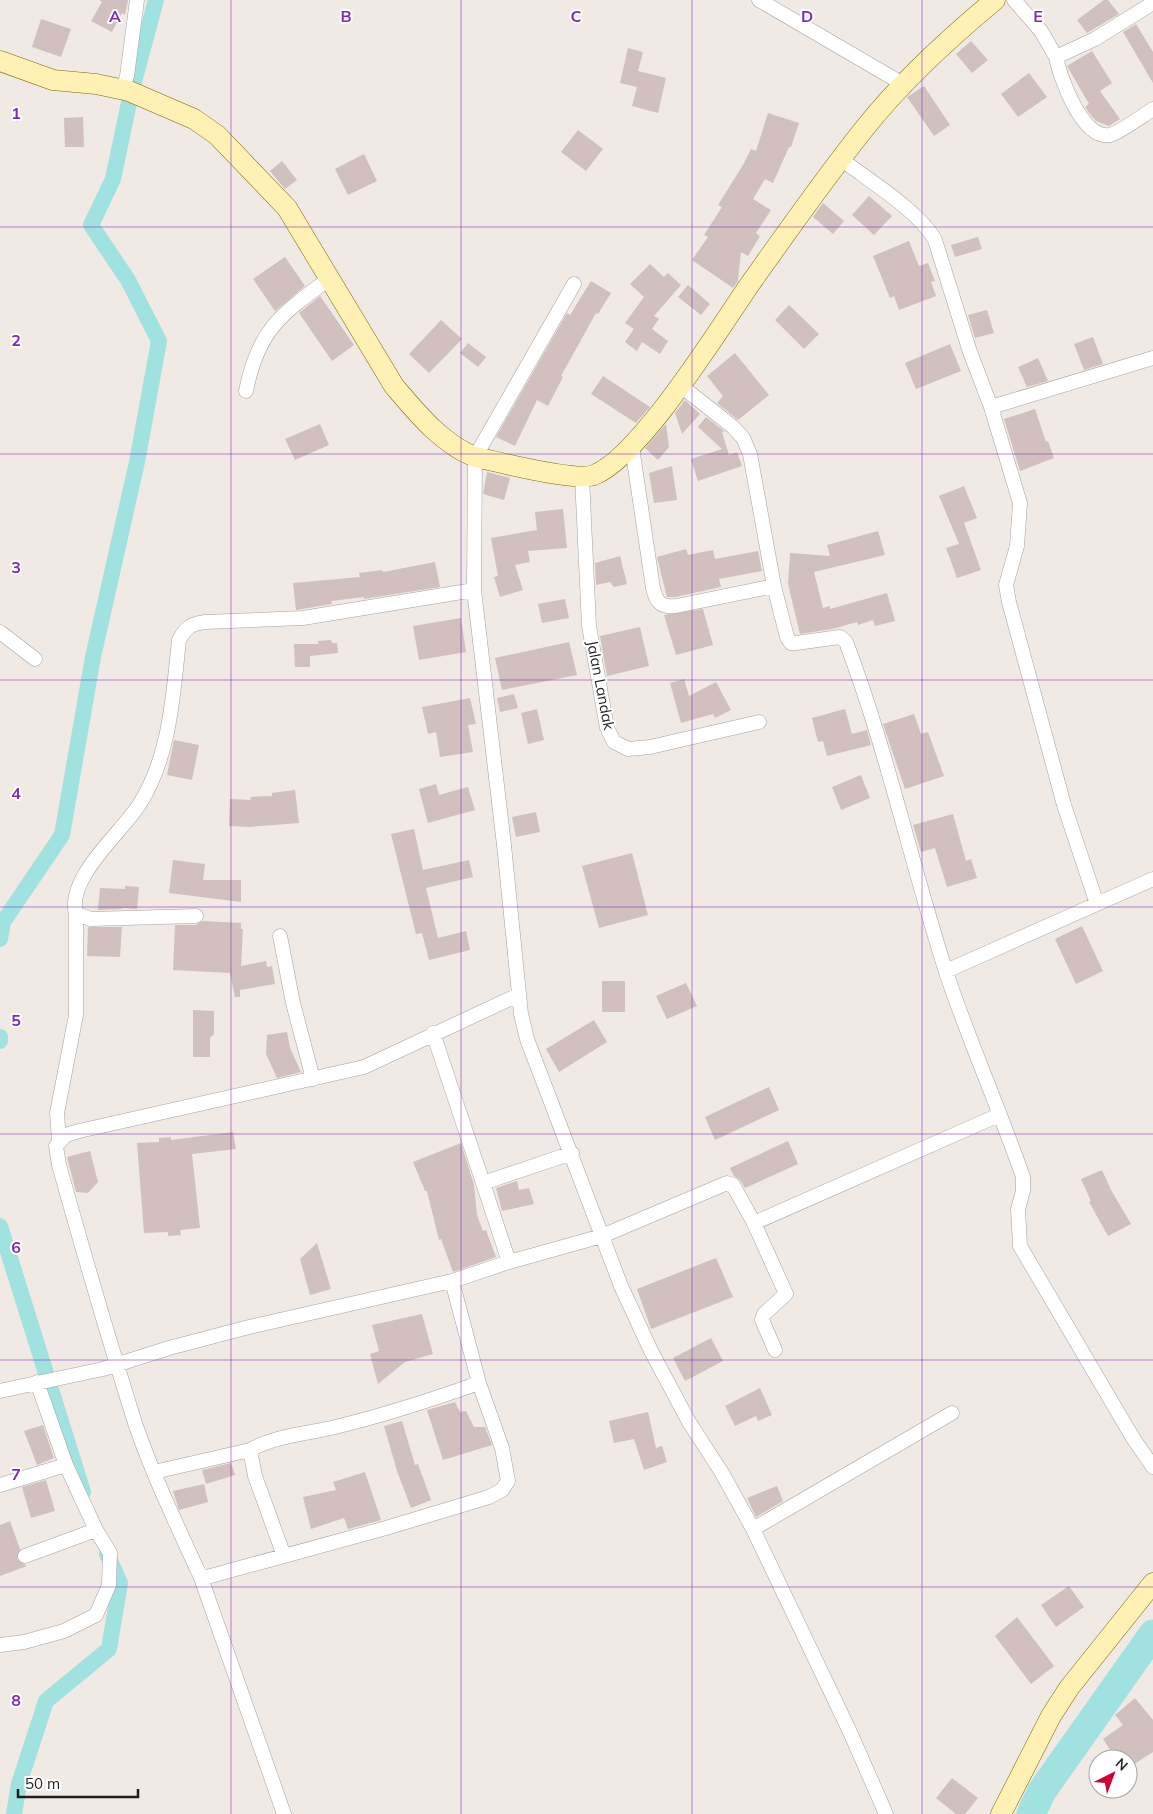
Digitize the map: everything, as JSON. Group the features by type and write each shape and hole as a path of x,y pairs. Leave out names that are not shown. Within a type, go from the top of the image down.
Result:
{"street":[{"path":"126,85 137,0"},
{"path":"759,0 904,84"},
{"path":"0,61 54,80 126,85 194,119 217,135 245,162 287,208 394,386 415,411 436,431 458,448 475,457 582,477 603,471 632,447 680,385 808,202 865,128 904,84 959,30 995,0"},
{"path":"1014,0 1040,30 1056,57 1066,90 1080,114 1092,129 1102,135 1111,134 1153,109"},
{"path":"1056,57 1095,38 1153,3"},
{"path":"841,159 905,207 929,230 935,240 970,352 991,407 1020,503 1017,546 1006,585 1008,602 1064,805 1097,904"},
{"path":"246,391 255,354 266,334 285,314 329,279"},
{"path":"574,284 475,457 474,590 504,845 518,995 527,1039 572,1153 621,1286 651,1351 689,1422 722,1473 753,1529 850,1732 883,1813"},
{"path":"991,407 1153,358"},
{"path":"680,385 743,438 750,454 774,586 786,637 791,643 840,637 846,642 888,766 946,971 1023,1177 1023,1191 1018,1209 1020,1246 1128,1430 1153,1467"},
{"path":"632,447 653,588 655,598 660,604 676,606 774,586"},
{"name":"Jalan Landak","path":"582,477 589,626 606,728 614,742 628,749 650,746 759,722"},
{"path":"59,1140 57,1113 76,1015 75,908 78,890 89,868 137,807 157,770 165,746 179,640 185,629 192,624 205,622 303,618 474,590"},
{"path":"0,632 35,659"},
{"path":"946,971 1153,878"},
{"path":"76,914 91,919 196,916"},
{"path":"280,936 293,1003 313,1079"},
{"path":"284,1814 200,1574 154,1472 136,1423 98,1303 59,1165 56,1146 59,1140 66,1135 79,1131 161,1111 364,1067 403,1050 433,1033 518,995"},
{"path":"433,1033 509,1262"},
{"path":"754,1223 999,1114"},
{"path":"482,1183 572,1153"},
{"path":"0,1391 38,1382 59,1380 103,1369 169,1348 249,1327 452,1281 509,1262 602,1236 727,1183 733,1185 754,1223 786,1294 764,1314 762,1320 775,1350"},
{"path":"200,1574 207,1577 395,1526 490,1496 502,1490 508,1482 505,1463 479,1383 452,1281"},
{"path":"0,1644 24,1642 64,1631 96,1615 109,1585 110,1553 96,1530 66,1465 38,1382"},
{"path":"154,1472 250,1450 264,1442 331,1428 387,1413 479,1383"},
{"path":"753,1529 952,1413"},
{"path":"250,1450 255,1476 284,1556"},
{"path":"0,1485 66,1465"},
{"path":"25,1556 96,1530"},
{"path":"1001,1814 1047,1725 1069,1688 1153,1583"}],"building":[{"path":"99,0 128,0 125,15 122,13 112,32 91,21 102,2"},
{"path":"1104,0 1108,0 1119,14 1087,33 1077,20"},
{"path":"41,19 71,29 61,57 32,47"},
{"path":"1136,24 1153,52 1153,83 1123,32"},
{"path":"971,41 988,60 972,73 956,54"},
{"path":"628,48 643,52 638,71 666,78 658,113 632,106 637,87 620,83"},
{"path":"1092,51 1112,83 1100,91 1120,119 1109,126 1096,121 1089,113 1085,107 1089,104 1067,66"},
{"path":"1029,73 1047,97 1018,117 1001,94"},
{"path":"924,86 950,125 934,136 907,97"},
{"path":"768,113 799,123 791,147 789,147 773,183 765,179 753,199 771,210 756,233 760,236 748,256 741,252 738,281 733,288 692,260 708,237 704,235 722,207 718,205 751,149 756,151"},
{"path":"83,117 84,147 65,147 64,118"},
{"path":"578,130 603,149 586,171 561,152"},
{"path":"364,154 377,181 348,195 335,169"},
{"path":"282,161 297,180 285,189 270,171"},
{"path":"869,196 892,216 874,235 852,215"},
{"path":"823,203 844,221 833,234 813,217"},
{"path":"978,237 982,249 955,257 951,245"},
{"path":"909,241 919,266 928,263 935,281 931,282 936,296 899,310 894,296 890,298 873,256"},
{"path":"285,257 305,286 275,311 253,279"},
{"path":"650,264 664,277 668,273 681,285 654,316 659,319 652,329 668,341 660,354 642,342 637,351 625,342 634,329 625,323 644,297 630,284"},
{"path":"591,281 611,293 598,314 596,313 561,376 563,377 548,406 537,400 515,446 496,437 567,313 570,315"},
{"path":"688,285 710,304 701,315 678,297"},
{"path":"320,296 354,345 332,361 299,313"},
{"path":"789,305 819,334 804,349 775,320"},
{"path":"987,310 994,333 975,338 968,315"},
{"path":"441,320 462,339 429,373 409,354"},
{"path":"1093,337 1103,364 1084,370 1074,344"},
{"path":"468,343 486,357 478,367 460,353"},
{"path":"950,344 961,371 916,389 905,363"},
{"path":"735,353 769,395 738,420 717,403 723,396 707,376"},
{"path":"1038,358 1048,381 1027,387 1018,367"},
{"path":"603,376 650,407 636,423 591,394"},
{"path":"685,400 700,414 682,434 675,413"},
{"path":"1035,409 1046,442 1048,441 1054,458 1020,471 1004,419"},
{"path":"706,417 724,431 722,432 729,455 737,452 742,466 698,481 691,459 722,449 698,427"},
{"path":"320,424 329,445 295,460 285,439"},
{"path":"666,424 669,447 658,460 645,448"},
{"path":"672,466 677,500 654,503 649,473"},
{"path":"487,472 510,478 504,500 483,494"},
{"path":"964,486 977,518 964,523 981,570 957,578 946,548 959,544 939,496"},
{"path":"563,509 567,548 528,551 530,562 515,565 523,590 500,597 494,577 498,576 491,538 537,530 535,512"},
{"path":"878,531 885,555 814,572 823,608 830,606 830,609 887,593 895,621 875,626 873,620 858,625 857,622 832,629 800,634 788,584 790,553 830,556 827,545"},
{"path":"686,549 688,555 713,550 715,559 758,551 762,571 719,579 721,587 667,597 657,557"},
{"path":"620,556 627,584 614,587 610,582 596,585 595,563"},
{"path":"435,562 440,587 364,599 364,597 331,601 332,604 296,610 293,583 360,577 359,573 382,570 383,572"},
{"path":"565,599 569,618 542,623 538,604"},
{"path":"703,609 713,645 676,655 664,615"},
{"path":"461,618 466,652 419,660 413,626"},
{"path":"640,627 649,666 607,676 600,636"},
{"path":"331,640 332,643 337,643 338,653 310,656 310,667 295,667 294,644 319,644 318,641"},
{"path":"569,642 577,675 502,690 495,658"},
{"path":"684,679 689,696 716,682 731,710 715,718 713,714 681,723 670,683"},
{"path":"514,694 518,708 500,712 497,698"},
{"path":"470,698 476,724 468,725 473,752 440,757 436,732 428,734 422,707"},
{"path":"537,709 544,740 528,744 521,713"},
{"path":"845,709 852,734 867,730 871,745 827,756 823,741 818,742 812,718"},
{"path":"914,714 921,734 928,732 944,776 905,789 883,724"},
{"path":"174,740 199,745 192,780 167,775"},
{"path":"861,775 870,798 841,810 832,787"},
{"path":"436,784 439,795 468,787 475,810 428,823 419,789"},
{"path":"295,790 299,823 249,827 229,826 230,799 251,800 250,797 272,796 272,793"},
{"path":"536,812 540,832 516,837 512,817"},
{"path":"953,814 966,861 971,859 977,878 947,887 935,848 921,852 913,825"},
{"path":"414,829 423,870 469,860 473,877 426,888 438,938 466,931 470,950 429,960 422,933 416,934 391,834"},
{"path":"632,853 648,915 599,928 582,866"},
{"path":"173,860 205,864 203,880 241,880 241,902 169,893"},
{"path":"125,886 139,887 137,909 98,910 100,888 125,889"},
{"path":"203,921 241,923 241,929 243,929 241,966 266,961 267,967 272,966 275,984 240,990 240,997 235,997 230,973 173,970 175,925 196,925"},
{"path":"1082,926 1103,971 1076,984 1055,939"},
{"path":"88,927 122,927 120,957 87,956"},
{"path":"602,981 625,981 625,1012 602,1012"},
{"path":"686,983 697,1006 667,1019 656,996"},
{"path":"193,1010 214,1011 214,1034 210,1038 210,1057 193,1057"},
{"path":"594,1020 607,1042 559,1072 546,1049"},
{"path":"287,1032 290,1048 301,1072 277,1078 266,1054 267,1035"},
{"path":"769,1087 779,1110 715,1140 705,1117"},
{"path":"233,1132 236,1149 192,1154 200,1228 180,1230 181,1235 168,1236 168,1232 144,1233 137,1143 159,1142 159,1138 171,1137 171,1140"},
{"path":"788,1141 798,1164 745,1188 740,1180 734,1176 730,1168"},
{"path":"461,1143 474,1185 477,1215 483,1231 486,1230 496,1257 453,1272 441,1239 439,1240 427,1191 425,1191 413,1162"},
{"path":"90,1151 98,1182 88,1193 76,1192 67,1157"},
{"path":"1102,1170 1111,1190 1131,1224 1108,1236 1089,1202 1091,1201 1081,1179"},
{"path":"517,1181 519,1190 529,1188 534,1204 502,1211 496,1188"},
{"path":"317,1243 331,1289 310,1295 300,1259"},
{"path":"716,1258 733,1297 651,1329 637,1289"},
{"path":"422,1314 433,1354 405,1362 378,1384 370,1354 379,1351 372,1325"},
{"path":"711,1338 723,1361 685,1381 673,1358"},
{"path":"760,1388 772,1415 758,1421 756,1416 735,1426 725,1406"},
{"path":"455,1402 460,1412 466,1411 474,1427 485,1427 492,1445 443,1460 427,1410"},
{"path":"648,1412 656,1448 662,1446 667,1462 644,1470 634,1439 614,1443 609,1421"},
{"path":"402,1421 415,1465 418,1464 431,1500 411,1508 397,1471 384,1426"},
{"path":"43,1425 54,1458 37,1465 24,1431"},
{"path":"231,1463 235,1475 206,1484 202,1470"},
{"path":"365,1472 381,1520 348,1529 344,1518 311,1529 303,1497 336,1490 333,1482"},
{"path":"46,1480 55,1511 31,1518 22,1487"},
{"path":"204,1484 208,1502 179,1510 173,1491"},
{"path":"777,1486 783,1501 756,1517 747,1498"},
{"path":"10,1521 20,1549 17,1559 27,1566 0,1576 0,1525"},
{"path":"1069,1586 1084,1607 1056,1627 1041,1605"},
{"path":"1017,1617 1054,1666 1031,1684 995,1636"},
{"path":"1135,1698 1153,1720 1153,1752 1138,1762 1138,1749 1110,1749 1103,1739 1123,1725 1115,1715"},
{"path":"952,1778 978,1798 965,1814 956,1814 936,1798"}],"waterway":[{"path":"0,939 3,922 62,835 93,657 137,462 159,341 128,280 91,225 113,179 131,93 156,0"},
{"path":"0,1226 83,1492"},
{"path":"14,1814 19,1784 46,1701 109,1649 120,1583 107,1554"},
{"path":"1031,1814 1042,1791 1153,1634"}]}
